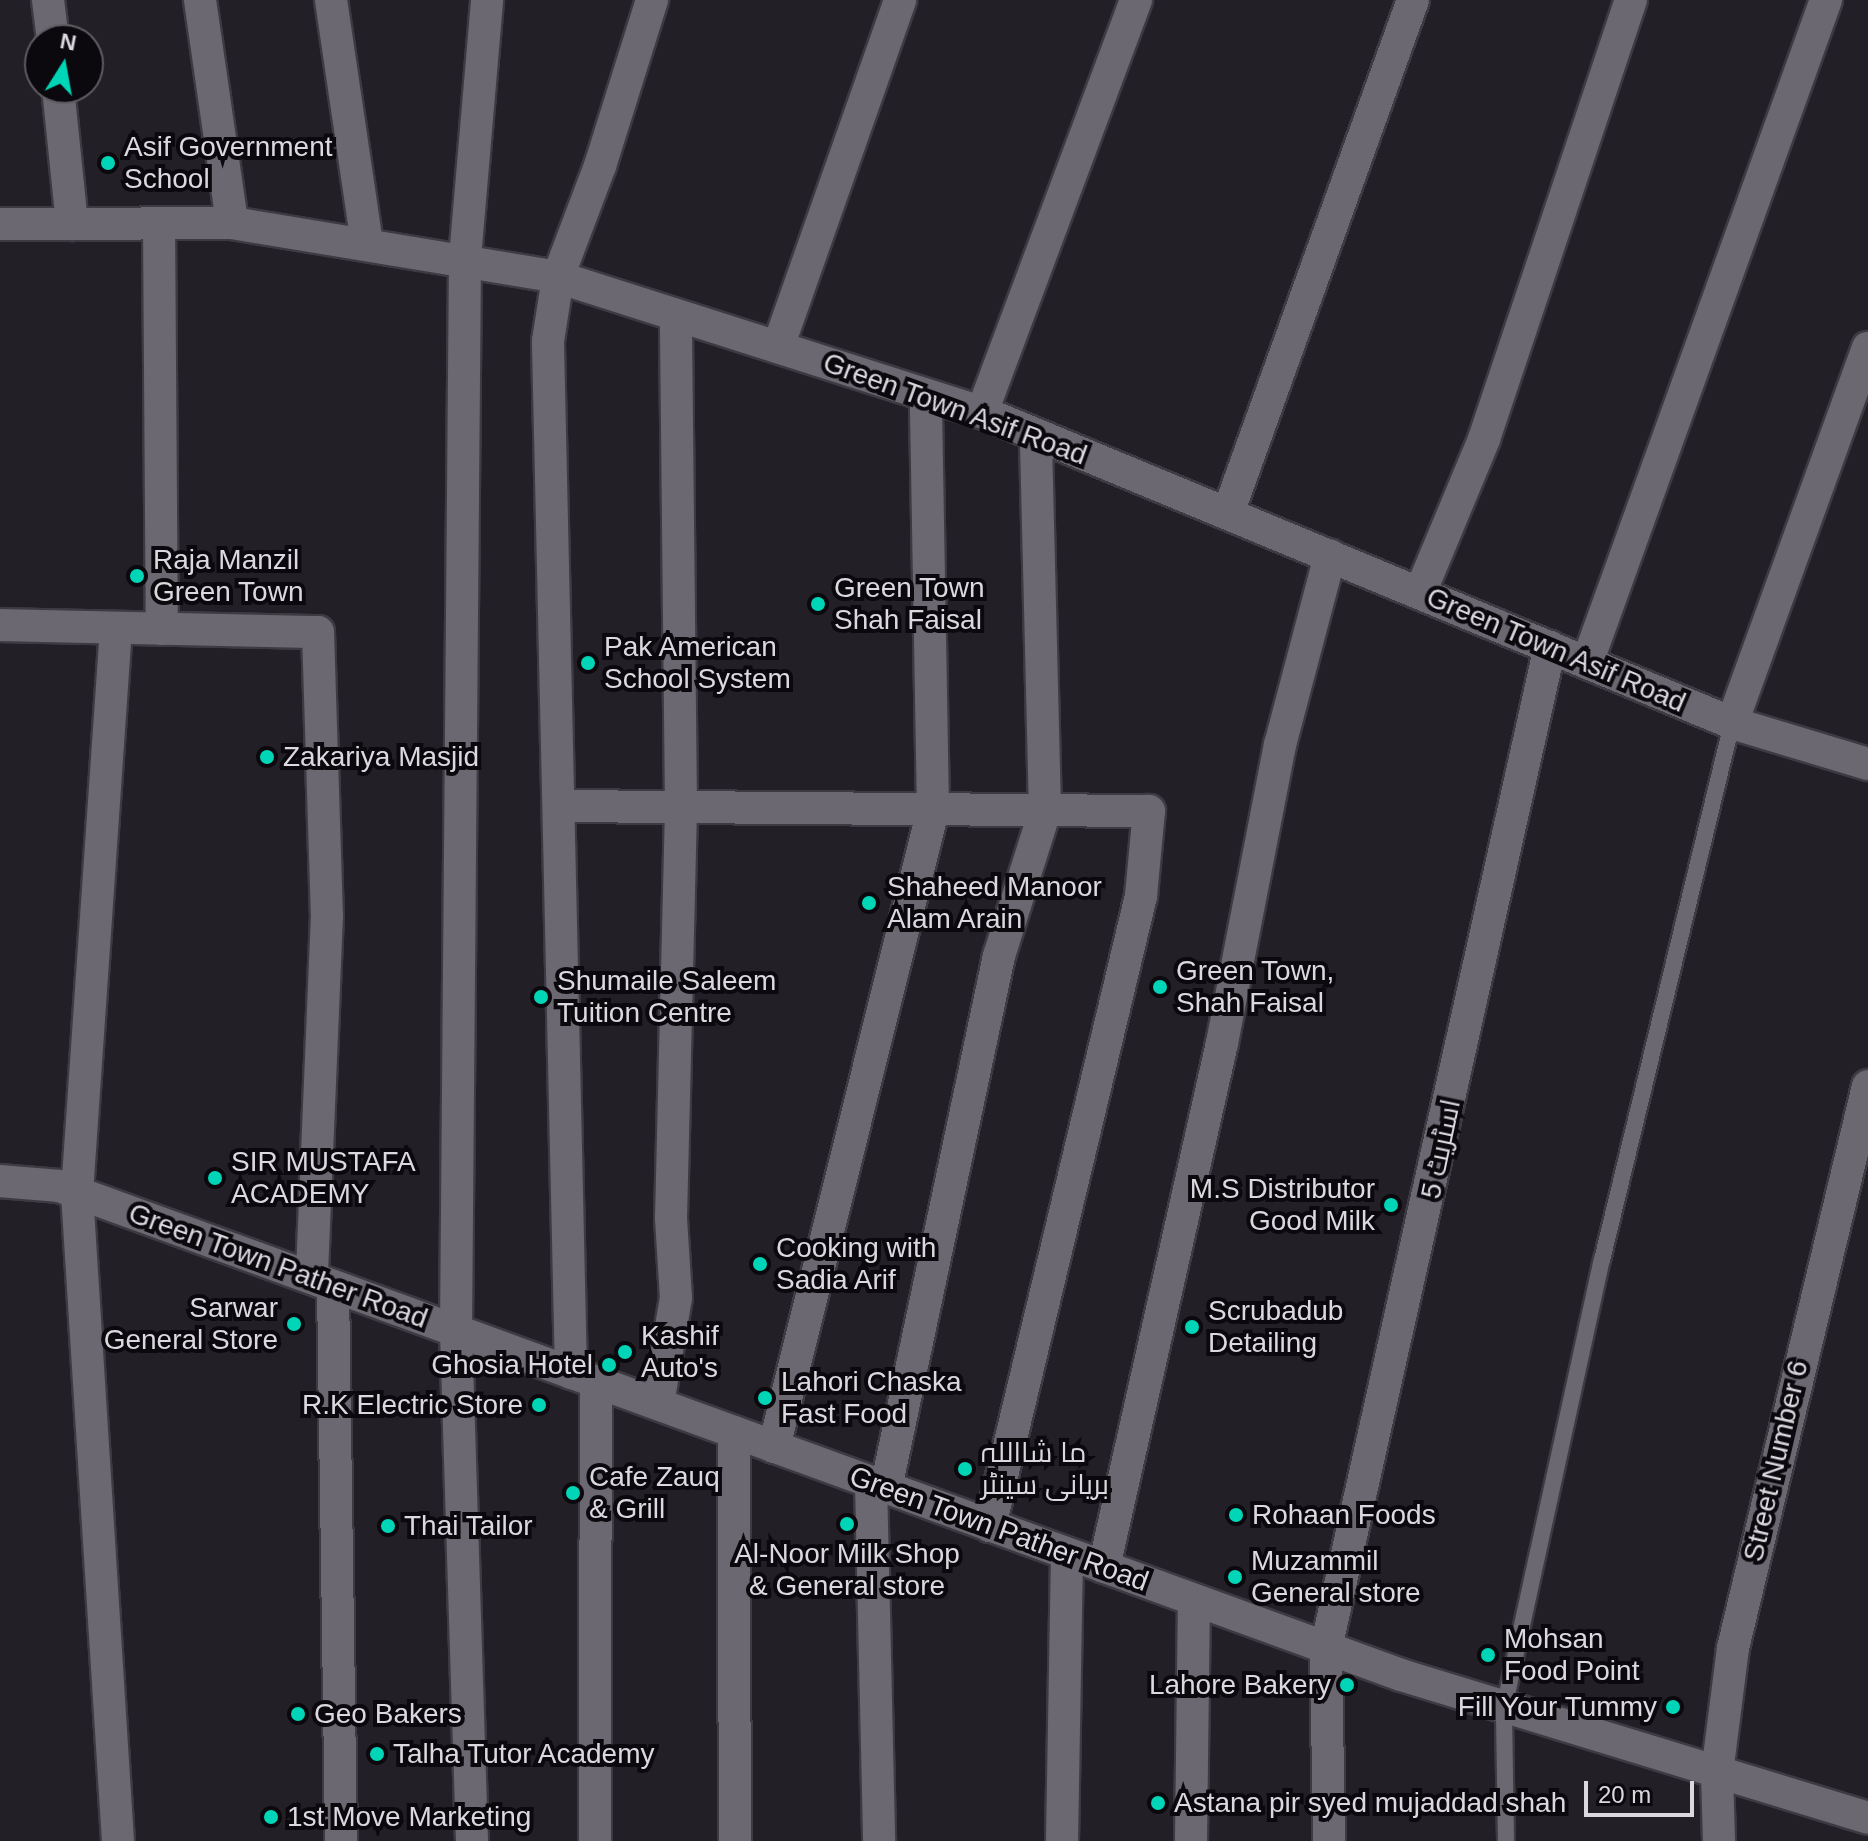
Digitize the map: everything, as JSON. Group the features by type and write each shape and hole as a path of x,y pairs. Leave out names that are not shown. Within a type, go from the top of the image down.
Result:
{"street":[{"path":"48,0 51,24"},
{"path":"200,0 232,223"},
{"path":"331,0 367,243"},
{"path":"472,1841 456,1331 465,258 487,0"},
{"path":"595,1841 584,1378 559,806 548,341 558,277 600,166 652,0"},
{"path":"778,347 900,0"},
{"path":"982,412 1136,0"},
{"path":"1228,513 1413,0"},
{"path":"1420,593 1484,439 1631,0"},
{"path":"1587,663 1826,0"},
{"path":"60,104 72,224"},
{"path":"159,223 162,629"},
{"name":"Green Town Asif Road","path":"0,224 232,223 465,258 558,277 982,412 1732,723 1868,764"},
{"path":"658,1404 676,1298 671,1218 681,807 676,315"},
{"path":"1732,723 1868,348"},
{"path":"774,1447 933,810 926,395"},
{"path":"879,1841 879,1485 999,956 1045,811 1036,435"},
{"path":"1104,1567 1222,1043 1280,745 1330,556"},
{"path":"0,625 318,632 327,915 322,1282 341,1841"},
{"path":"116,628 77,1193 118,1841"},
{"name":"اسٹریٹ 5","path":"1329,1841 1326,1648 1550,647"},
{"path":"559,806 1149,811 1137,911 990,1526"},
{"name":"Street Number 6","path":"1719,1841 1717,1773 1733,1648 1868,1086"},
{"name":"Green Town Pather Road","path":"0,1181 77,1193 1326,1648 1504,1708 1868,1818"},
{"path":"734,1432 735,1841"},
{"path":"1062,1841 1067,1554"},
{"path":"1191,1841 1194,1600"}],"lane":[{"path":"1506,1841 1504,1708 1602,1260 1732,723"}],"place":[{"name":"Asif Government School","path":"108,163"},
{"name":"Raja Manzil Green Town","path":"137,576"},
{"name":"Green Town Shah Faisal","path":"818,604"},
{"name":"Pak American School System","path":"588,663"},
{"name":"Zakariya Masjid","path":"267,757"},
{"name":"Shaheed Manoor Alam Arain","path":"869,903"},
{"name":"Green Town, Shah Faisal","path":"1160,987"},
{"name":"Shumaile Saleem Tuition Centre","path":"541,997"},
{"name":"SIR MUSTAFA ACADEMY","path":"215,1178"},
{"name":"M.S Distributor Good Milk","path":"1391,1205"},
{"name":"Cooking with Sadia Arif","path":"760,1264"},
{"name":"Sarwar General Store","path":"294,1324"},
{"name":"Scrubadub Detailing","path":"1192,1327"},
{"name":"Kashif Auto's","path":"625,1352"},
{"name":"Ghosia Hotel","path":"609,1365"},
{"name":"Lahori Chaska Fast Food","path":"765,1398"},
{"name":"R.K Electric Store","path":"539,1405"},
{"name":"ما شااللہ بریانی سینٹر","path":"965,1469"},
{"name":"Cafe Zauq & Grill","path":"573,1493"},
{"name":"Rohaan Foods","path":"1236,1515"},
{"name":"Al-Noor Milk Shop & General store","path":"847,1524"},
{"name":"Thai Tailor","path":"388,1526"},
{"name":"Muzammil General store","path":"1235,1577"},
{"name":"Mohsan Food Point","path":"1488,1655"},
{"name":"Lahore Bakery","path":"1347,1685"},
{"name":"Fill Your Tummy","path":"1673,1707"},
{"name":"Geo Bakers","path":"298,1714"},
{"name":"Talha Tutor Academy","path":"377,1754"},
{"name":"Astana pir syed mujaddad shah","path":"1158,1803"},
{"name":"1st Move Marketing","path":"271,1817"}]}
